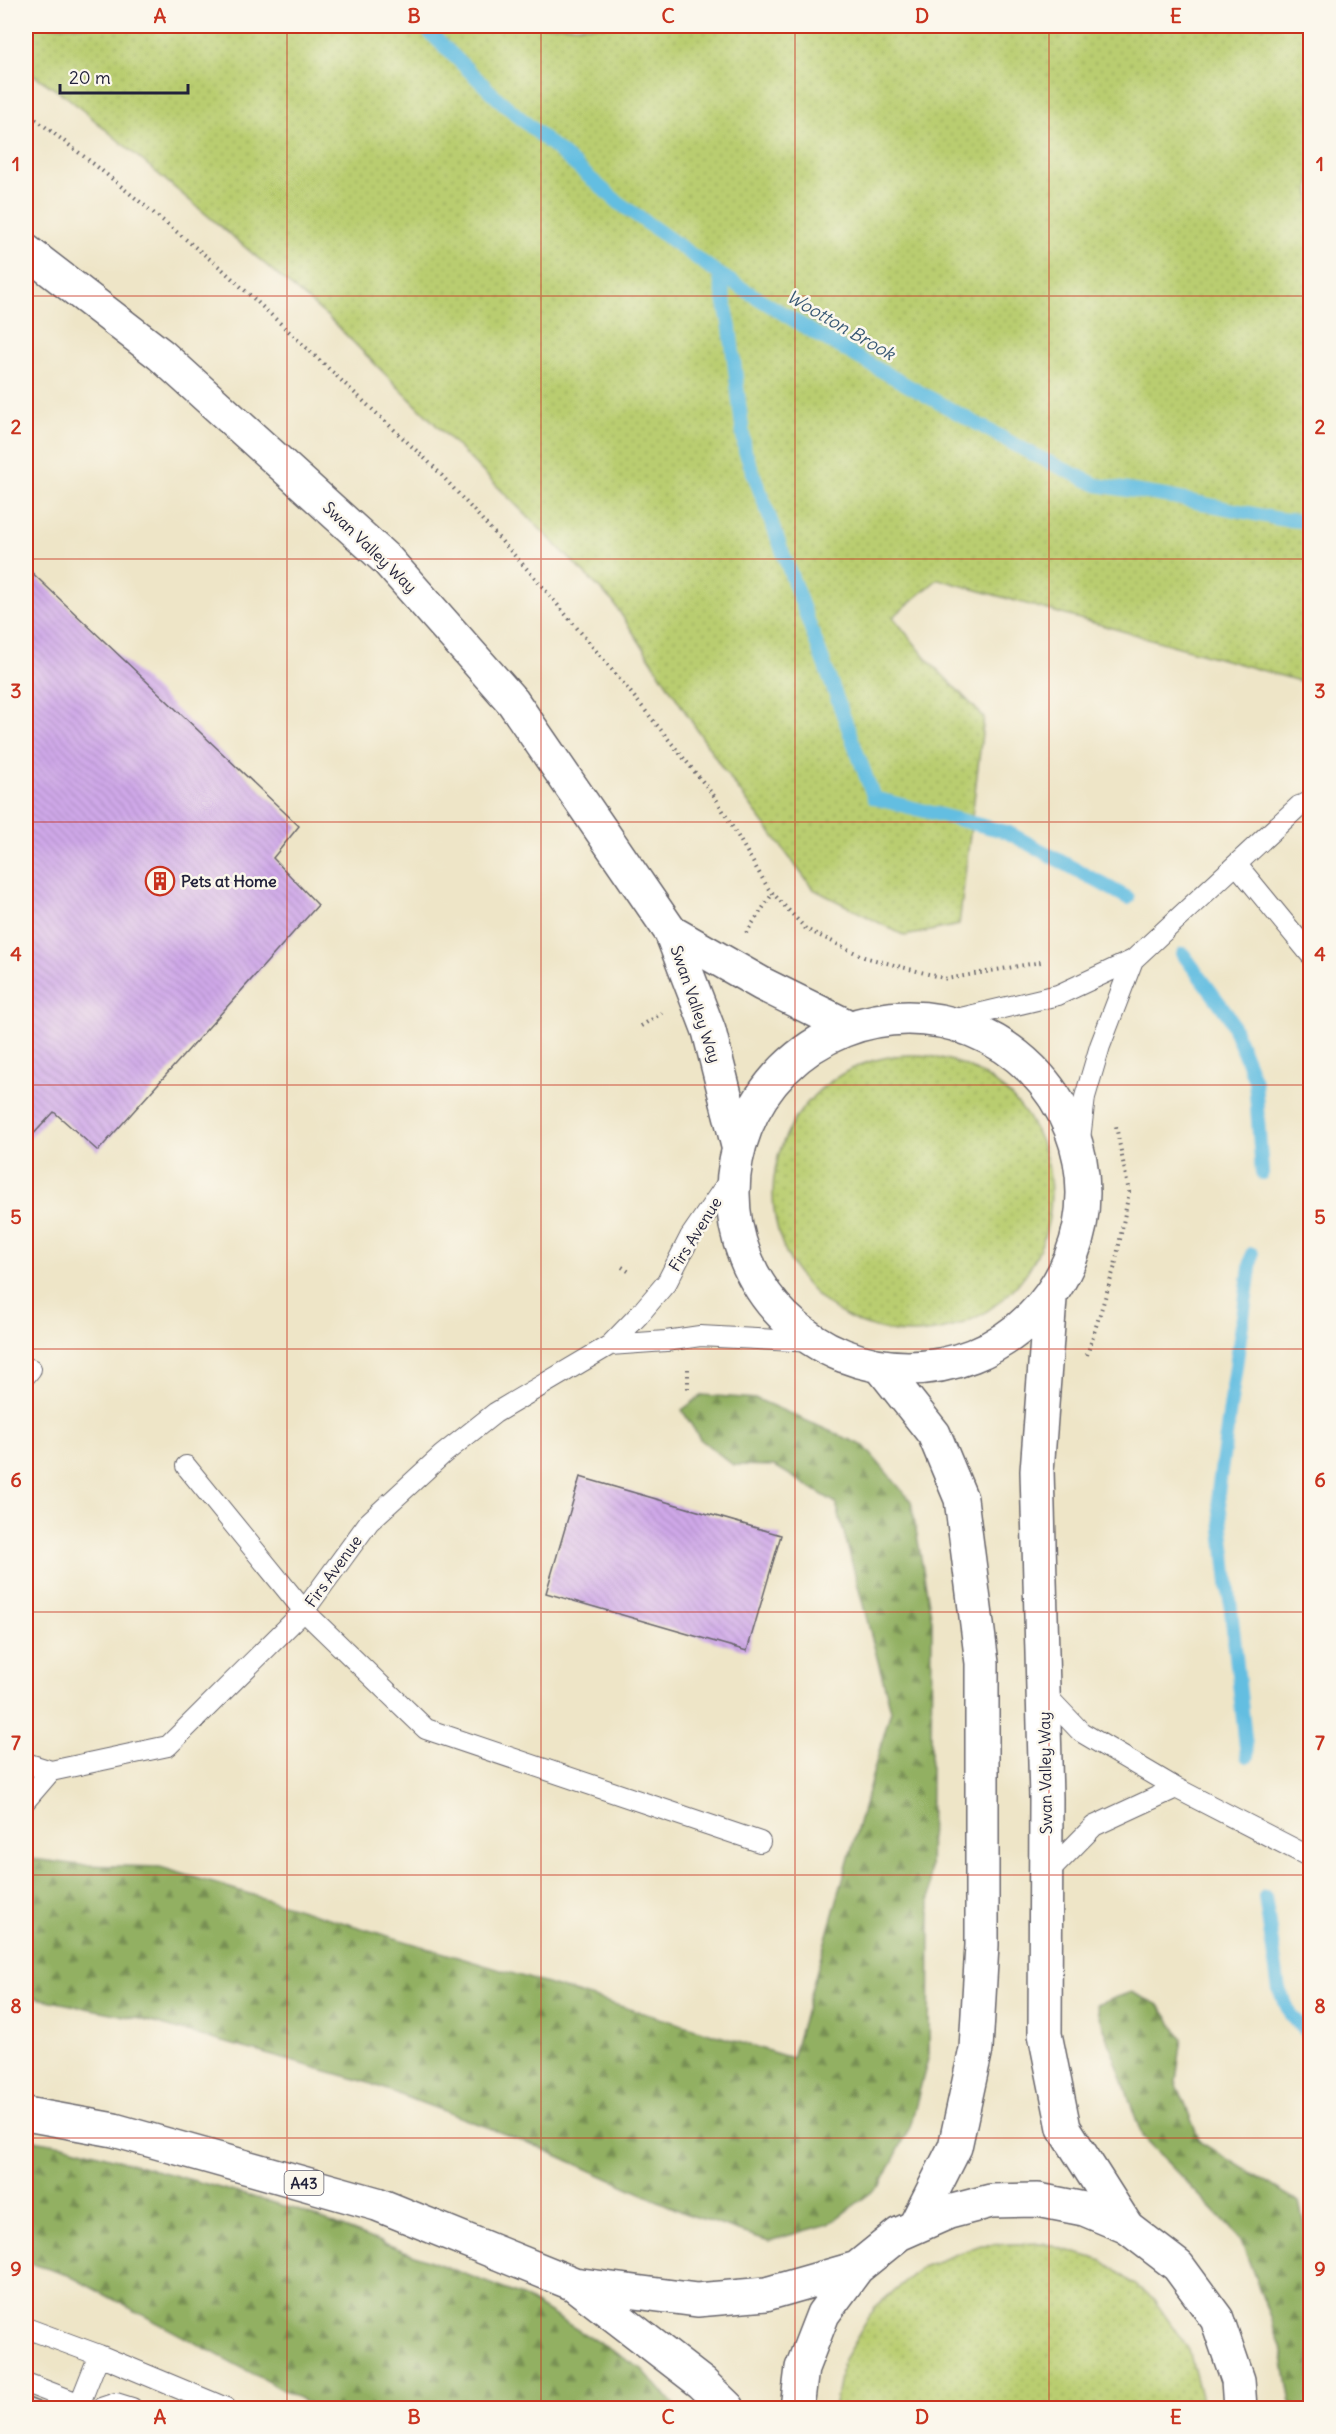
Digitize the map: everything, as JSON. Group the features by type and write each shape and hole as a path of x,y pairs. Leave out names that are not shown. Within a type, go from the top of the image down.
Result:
{"main road":[{"name":"Swan Valley Way","path":"26,251 161,355 388,561 513,702 671,932 710,1031 735,1161"},
{"name":"Swan Valley Way","path":"671,932 762,984 849,1027"},
{"path":"898,1017 948,1021 995,1039 1034,1070 1064,1110 1079,1148 1085,1206 1074,1255 1050,1299 1012,1336 966,1360 915,1369 865,1364 815,1342 780,1314 751,1273 735,1226 735,1161 749,1118 769,1085 805,1050 849,1027 898,1017"},
{"name":"Swan Valley Way","path":"1050,1299 1037,1471 1046,1875 1045,2034 1065,2128 1127,2227"},
{"path":"881,1367 934,1434 962,1499 981,1663 981,1945 976,2049 955,2147 915,2226"},
{"name":"A43","path":"26,2114 114,2130 377,2204 574,2284"},
{"path":"797,2409 802,2368 823,2314 858,2268 898,2234 949,2212 991,2201 1038,2200 1084,2209 1127,2227 1178,2266 1217,2319 1238,2380 1240,2409"},
{"path":"574,2284 697,2300 766,2294 858,2268"},
{"path":"574,2284 702,2383 728,2409"}],"lane":[{"path":"948,1021 1058,995 1134,960 1299,806 1311,802"},
{"path":"1237,865 1311,954"},
{"path":"1079,1148 1085,1097 1100,1046 1134,960"},
{"name":"Firs Avenue","path":"51,1771 168,1746 304,1611 369,1522 442,1455 495,1413 610,1345 667,1282 735,1161"},
{"name":"Firs Avenue","path":"610,1345 700,1336 815,1342"},
{"path":"186,1466 304,1611 426,1729 760,1842"},
{"path":"1043,1692 1081,1732 1176,1788 1311,1857"},
{"path":"26,1763 51,1771 26,1800"},
{"path":"1046,1875 1094,1826 1176,1788"},
{"path":"26,2328 99,2355 226,2409"},
{"path":"26,2383 78,2406 99,2355"},
{"path":"101,2409 116,2403 132,2409"}],"path":[{"path":"26,112 222,269 435,468 536,579 715,797 768,888 806,929 864,957 947,979 1041,962 1058,995"},
{"path":"1084,1366 1115,1266 1129,1192 1114,1117"}],"green space":[{"path":"26,26 1310,26 1310,684 938,579 893,617 927,659 984,717 959,925 905,936 813,889 723,769 613,602 329,318 67,97 26,70"},
{"path":"926,1055 965,1065 978,1071 1011,1095 1028,1117 1041,1141 1049,1167 1051,1194 1049,1221 1041,1247 1028,1271 1011,1293 989,1310 965,1323 926,1333 898,1333 859,1323 846,1317 813,1293 804,1282 789,1260 775,1221 773,1180 783,1141 789,1128 813,1095 824,1086 846,1071 885,1057"},
{"path":"702,1395 757,1399 864,1446 911,1501 932,1621 929,2055 910,2127 881,2185 829,2224 769,2241 687,2214 534,2145 366,2082 140,2019 26,1996 26,1858 79,1865 160,1867 792,2058 891,1710 836,1503 775,1466 733,1465 700,1439 682,1410"},
{"path":"1131,1992 1159,2005 1182,2038 1176,2081 1200,2142 1299,2202 1310,2251 1310,2408 1292,2408 1281,2346 1240,2238 1142,2136 1096,2005"},
{"path":"26,2139 70,2146 295,2209 522,2296 642,2369 677,2408 317,2408 68,2275 26,2262"},
{"path":"1043,2243 1103,2261 1153,2298 1189,2350 1204,2408 834,2408 843,2361 875,2307 922,2267 981,2245"}],"building":[{"name":"Pets at Home","path":"26,567 299,826 273,858 318,905 98,1151 54,1112 26,1142"},
{"path":"580,1477 781,1535 747,1651 546,1593"},
{"path":"26,2397 44,2404 43,2408 26,2408"}],"waterway":[{"name":"Wootton Brook","path":"423,26 496,97 619,203 719,274 818,335 914,389 1032,454 1097,485 1279,519 1310,522"},
{"path":"719,274 730,328 745,451 874,798 1007,832 1128,898"},
{"path":"1183,954 1229,1016 1255,1081 1262,1173"},
{"path":"1247,1756 1218,1492 1252,1254"},
{"path":"1265,1897 1279,1990 1291,2015 1310,2037"}],"place":[{"name":"Pets at Home","path":"160,881"}]}
